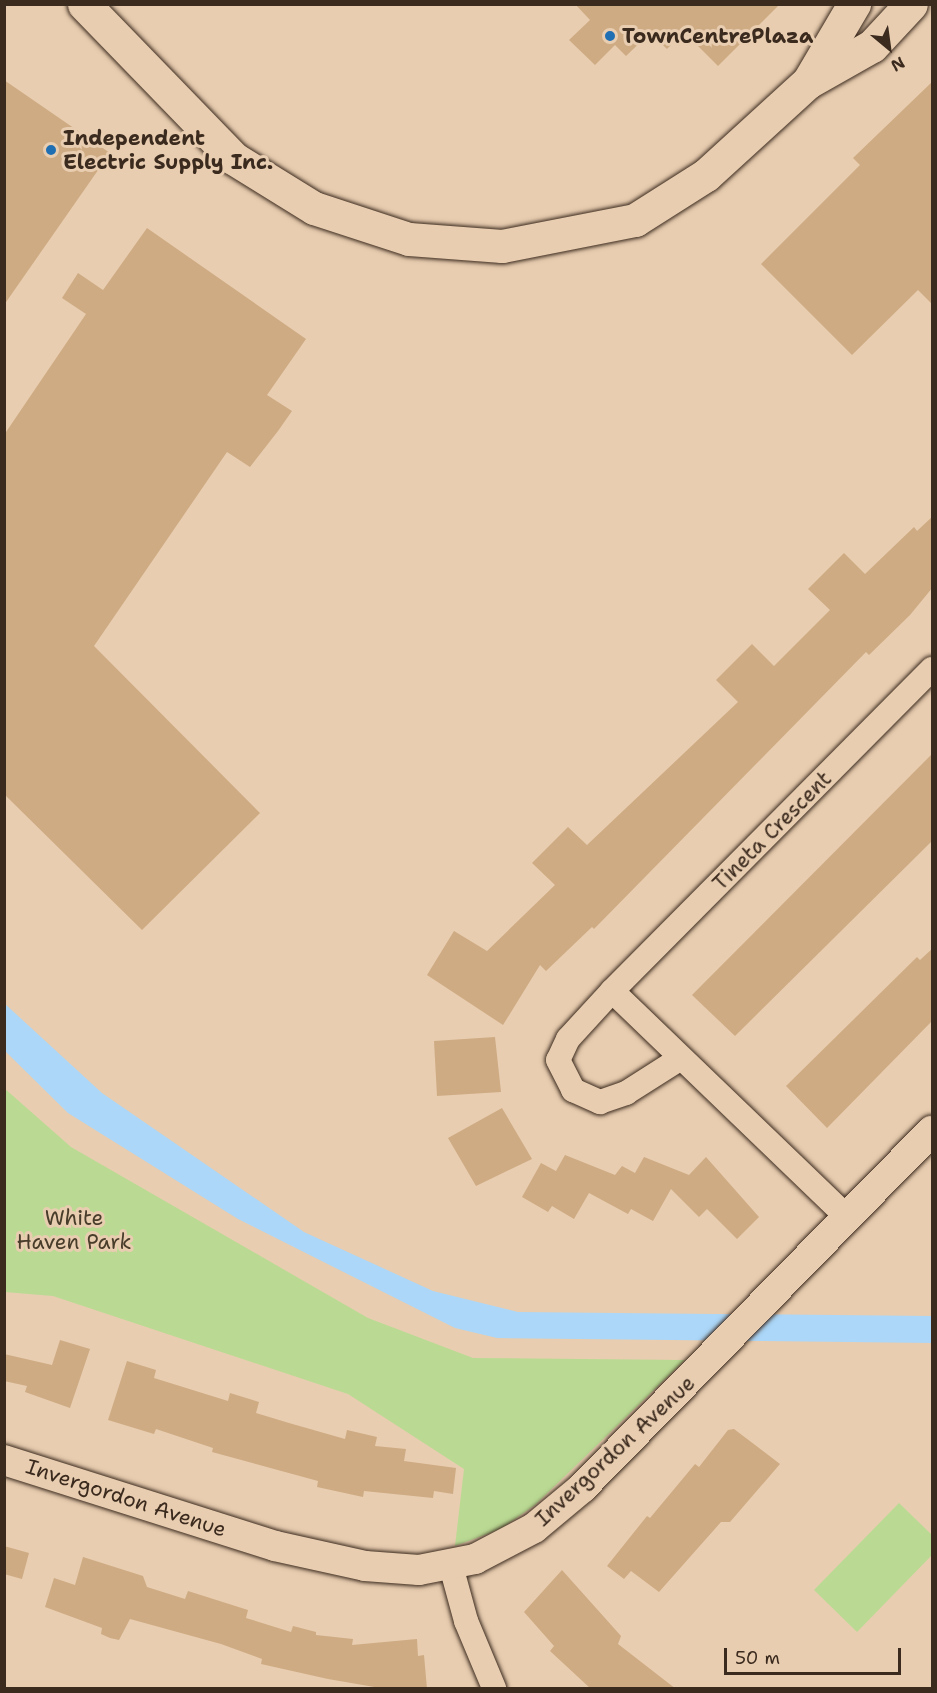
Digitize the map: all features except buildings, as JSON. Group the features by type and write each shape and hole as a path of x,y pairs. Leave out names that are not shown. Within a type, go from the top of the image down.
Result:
{"main road":[{"path":"84,4 233,158 314,208 409,239 502,246 635,220 706,175 808,82 872,46 911,4"},
{"path":"808,82 854,4"}],"street":[{"name":"Tineta Crescent","path":"681,1058 626,1093 600,1102 573,1090 558,1060 568,1039 612,991 933,669"},
{"path":"612,991 847,1217"},
{"name":"Invergordon Avenue","path":"4,1460 275,1546 395,1570 451,1566 506,1546 534,1528 582,1488 768,1302 847,1217 933,1131"},
{"path":"451,1566 466,1621 494,1689"}],"green space":[{"name":"White Haven Park","path":"4,1088 71,1147 368,1318 473,1358 685,1360 535,1505 501,1529 455,1546 464,1469 348,1394 53,1296 5,1292"},
{"path":"899,1503 932,1535 932,1555 857,1632 814,1590"}],"water":[{"path":"4,1003 102,1093 304,1232 433,1291 518,1312 932,1316 932,1343 497,1338 455,1328 238,1219 68,1113 5,1051"}],"place":[{"name":"TownCentrePlaza","path":"610,36"},
{"name":"Independent Electric Supply Inc.","path":"51,150"}]}
